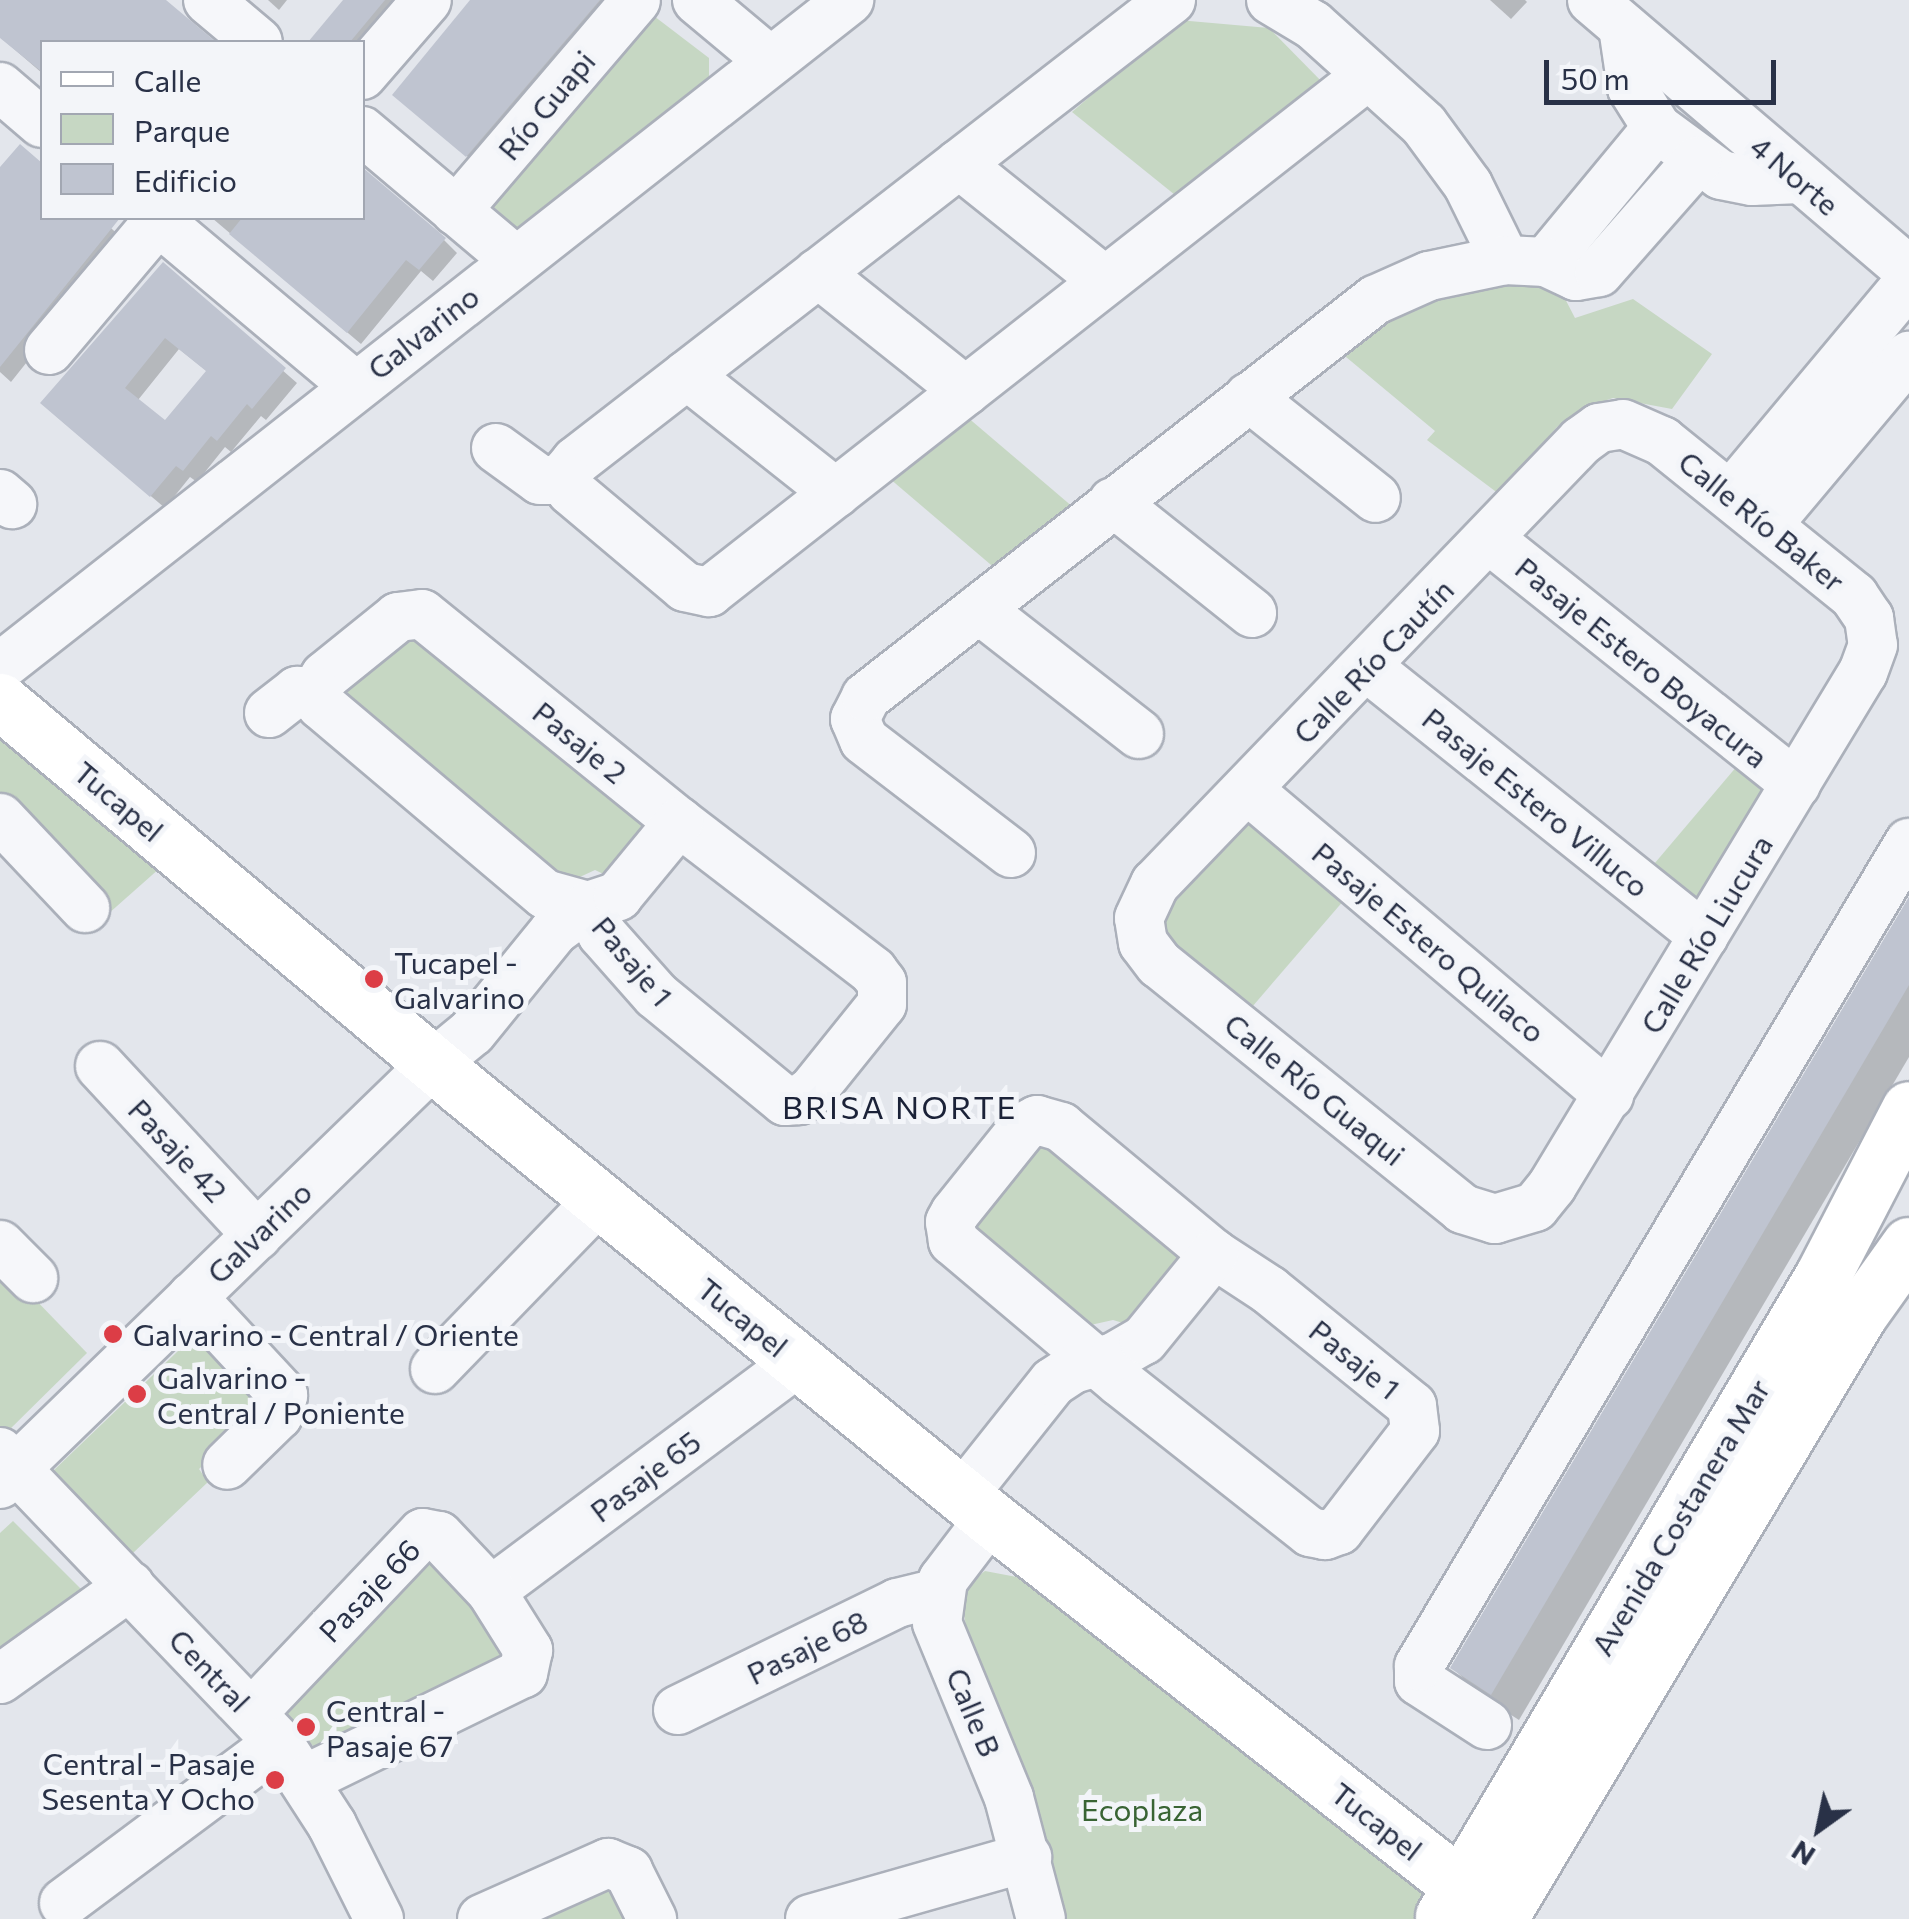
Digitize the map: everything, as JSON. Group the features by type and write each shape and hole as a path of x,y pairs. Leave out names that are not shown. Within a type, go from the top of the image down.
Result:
{"main road":[{"name":"Tucapel","path":"0,701 432,1064 1475,1910"},
{"name":"Avenida Costanera Mar","path":"1475,1910 1808,1302 1909,1109"},
{"name":"Avenida Costanera Mar","path":"1475,1910 1859,1315 1909,1245"}],"street":[{"path":"208,0 256,40"},
{"path":"365,71 426,0"},
{"name":"Río Guapi","path":"456,211 636,0"},
{"path":"697,0 770,61"},
{"name":"Galvarino","path":"0,667 849,0"},
{"path":"566,480 576,461 1171,0"},
{"path":"1272,0 1313,25 1367,76 1377,105 1434,180 1510,262"},
{"path":"1607,14 1632,88 1657,128 1697,161 1736,179 1800,180"},
{"name":"4 Norte","path":"1607,14 1909,270"},
{"path":"566,480 576,496 685,587 701,593 716,587 1367,76"},
{"path":"1510,262 1657,128"},
{"path":"365,134 515,260"},
{"path":"1011,852 864,740 855,719 866,697 1375,300 1428,276 1510,262 1576,276 1600,272 1697,161"},
{"path":"959,164 1105,281"},
{"path":"49,350 156,220"},
{"path":"158,220 355,386"},
{"path":"818,273 966,391"},
{"path":"1749,510 1909,282"},
{"path":"1749,510 1909,356"},
{"path":"688,375 836,493"},
{"path":"1249,396 1376,498"},
{"name":"Calle Río Cautín","path":"1140,931 1147,894 1590,433 1610,424 1636,426"},
{"name":"Calle Río Baker","path":"1636,426 1749,510 1854,596 1873,631"},
{"path":"496,448 540,480 566,480"},
{"path":"1114,502 1252,613"},
{"name":"Pasaje Estero Boyacura","path":"1489,539 1796,784"},
{"path":"978,608 1139,734"},
{"name":"Pasaje 2","path":"269,713 297,692 316,691 324,676 398,617 422,614 679,822 873,971 884,990"},
{"name":"Calle Río Liucura","path":"1511,1217 1545,1197 1609,1094 1870,660 1873,631"},
{"name":"Pasaje Estero Villuco","path":"1367,667 1704,936"},
{"name":"Pasaje 1","path":"316,691 321,705 545,894 588,906 602,934 656,995 784,1101 800,1100 812,1091 878,1011 884,990"},
{"name":"Pasaje Estero Quilaco","path":"1248,790 1609,1094"},
{"path":"0,818 86,908"},
{"name":"Galvarino","path":"5,1468 192,1297 432,1064 472,1032 554,931 588,906 618,896 679,822"},
{"path":"1486,1724 1419,1681 1419,1666 1909,843"},
{"name":"Calle Río Guaqui","path":"1140,931 1159,964 1464,1208 1495,1219 1511,1217"},
{"name":"Pasaje 42","path":"100,1066 256,1235"},
{"name":"Pasaje 1","path":"1044,1120 1062,1126 1214,1254 1269,1290 1407,1400 1415,1413 1416,1431 1339,1530 1325,1535 1310,1532 959,1248 950,1232 955,1213 1024,1127 1044,1120"},
{"path":"435,1369 600,1200"},
{"path":"938,1593 976,1507 1053,1382 1073,1369 1144,1340 1214,1254"},
{"path":"192,1297 284,1395 278,1415 227,1465"},
{"name":"Pasaje 65","path":"492,1591 798,1362"},
{"name":"Central","path":"5,1468 130,1586 279,1745 379,1919"},
{"name":"Pasaje 66","path":"279,1745 423,1533 438,1536 492,1591"},
{"path":"0,1679 130,1586"},
{"path":"64,1903 279,1745 523,1673 528,1650 492,1591"},
{"name":"Pasaje 68","path":"678,1710 897,1604 938,1593"},
{"name":"Calle B","path":"938,1593 937,1623 988,1740 1027,1857 1042,1919"},
{"path":"810,1919 1027,1857"},
{"path":"482,1919 608,1863 628,1872 652,1919"}],"green space":[{"path":"650,13 709,58 709,82 517,228 489,203"},
{"path":"1178,20 1269,28 1328,88 1185,203 1072,112"},
{"path":"1516,272 1560,289 1575,318 1633,299 1712,354 1672,409 1613,398 1586,407 1557,427 1499,494 1427,440 1435,431 1334,347 1364,323"},
{"path":"966,416 1074,508 997,570 889,478"},
{"path":"406,631 652,824 616,880 595,870 556,888 347,703 348,681"},
{"path":"0,734 160,868 108,914 0,800"},
{"path":"1743,759 1770,782 1695,907 1649,870"},
{"path":"1249,808 1351,892 1246,1014 1163,945 1160,906"},
{"path":"1052,1134 1188,1262 1140,1328 1113,1320 1077,1328 965,1221 1035,1137"},
{"path":"0,1263 87,1353 0,1439"},
{"path":"203,1327 272,1399 199,1469 208,1482 133,1553 52,1472"},
{"path":"13,1521 88,1596 0,1660 0,1533"},
{"path":"430,1553 485,1601 501,1659 322,1756 276,1704"},
{"name":"Ecoplaza","path":"985,1571 1027,1579 1421,1888 1424,1910 1418,1919 1057,1919 1004,1722 968,1635 959,1591"},
{"path":"606,1877 644,1919 514,1919"}],"building":[{"path":"0,0 166,0 214,40 40,40 40,70 0,38"},
{"path":"343,0 385,0 352,40 310,40"},
{"path":"470,0 600,0 466,157 392,95"},
{"path":"20,144 40,161 40,220 118,220 0,367 0,167"},
{"path":"365,170 446,238 419,270 406,260 347,333 229,234 240,220 365,220"},
{"path":"163,262 286,368 252,409 247,404 217,441 211,436 183,471 176,466 150,497 40,403","holes":["165,338 206,371 165,420 125,388"]},
{"path":"1909,897 1909,985 1491,1695 1450,1668"}],"place":[{"name":"Tucapel - Galvarino","path":"374,979"},
{"name":"Galvarino - Central / Oriente","path":"113,1334"},
{"name":"Galvarino - Central / Poniente","path":"137,1394"},
{"name":"Central - Pasaje 67","path":"306,1727"},
{"name":"Central - Pasaje Sesenta Y Ocho","path":"275,1780"}],"district":[{"name":"BRISA NORTE","path":"900,1106"}]}
